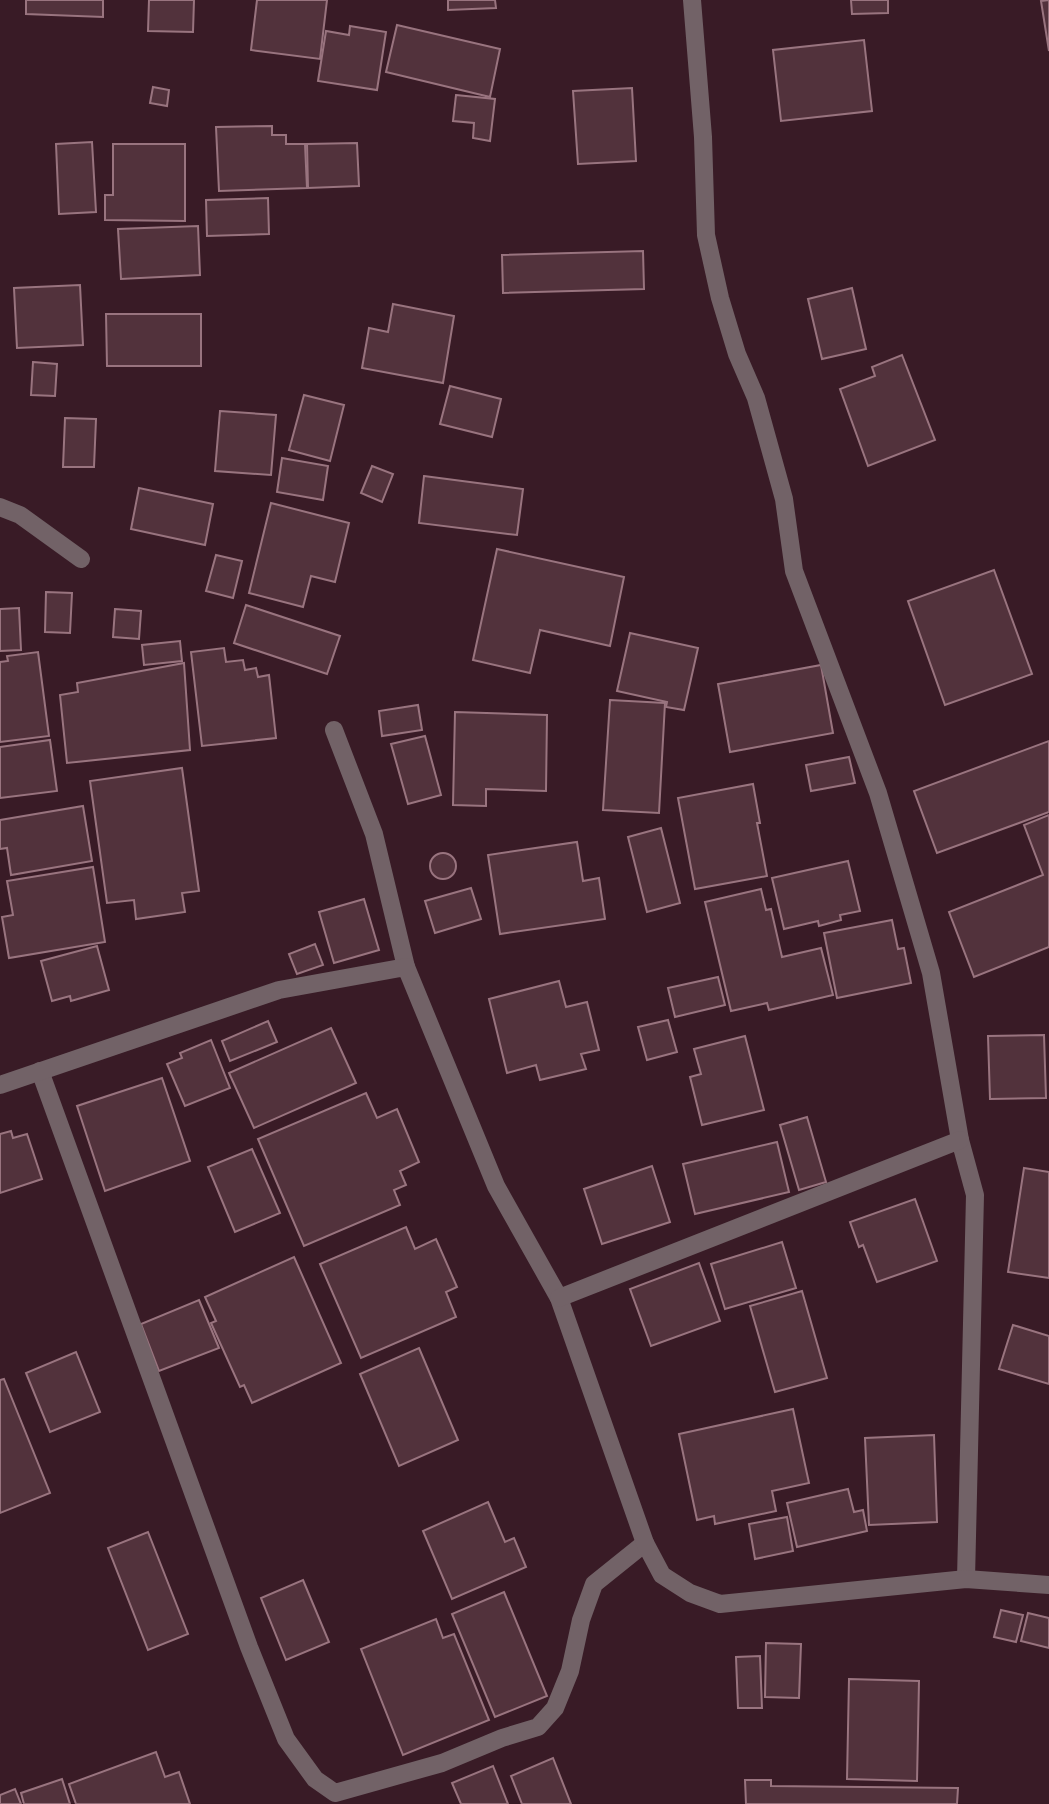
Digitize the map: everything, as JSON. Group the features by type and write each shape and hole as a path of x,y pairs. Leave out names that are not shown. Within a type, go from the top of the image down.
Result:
{"street":[{"path":"692,0 703,137 706,235 720,298 737,354 756,398 774,461 784,499 794,571 878,793 927,960 960,1140 975,1195 966,1579"},
{"path":"0,507 20,515 81,559"},
{"path":"334,730 374,834 405,967 496,1186 559,1298 645,1543 662,1575 690,1593 720,1604 966,1579 1049,1585"},
{"path":"0,1085 279,990 405,967"},
{"path":"40,1072 249,1647 286,1739 315,1779 335,1793 442,1763 502,1738 538,1727 555,1708 570,1671 581,1619 594,1584 645,1543"},
{"path":"559,1298 960,1140"}],"building":[{"path":"26,0 103,0 103,17 26,14"},
{"path":"149,0 194,0 193,32 148,31"},
{"path":"257,0 327,0 320,59 251,50"},
{"path":"448,0 495,0 496,8 448,10"},
{"path":"851,0 888,0 888,13 852,14"},
{"path":"1049,0 1049,51 1041,1"},
{"path":"397,25 500,49 490,97 386,72"},
{"path":"350,26 386,32 377,90 318,81 326,31 349,35"},
{"path":"864,40 872,111 781,121 773,50"},
{"path":"153,87 169,90 167,106 150,103"},
{"path":"632,88 636,161 578,164 573,91"},
{"path":"456,95 495,99 490,141 473,138 474,123 453,121"},
{"path":"272,126 272,135 286,135 286,144 305,144 307,188 219,191 216,127"},
{"path":"92,142 96,212 59,214 56,144"},
{"path":"357,143 359,186 308,188 307,144"},
{"path":"113,144 185,144 185,221 105,220 105,195 113,195"},
{"path":"268,198 269,234 207,236 206,200"},
{"path":"198,226 200,275 121,279 118,229"},
{"path":"643,251 644,289 503,293 502,255"},
{"path":"80,285 83,345 17,348 14,288"},
{"path":"852,288 866,349 822,359 808,299"},
{"path":"393,304 454,316 443,383 362,368 369,328 388,332"},
{"path":"106,314 201,314 201,366 107,366"},
{"path":"902,355 935,440 868,466 840,389 875,376 872,367"},
{"path":"33,362 57,364 55,396 31,395"},
{"path":"450,386 501,399 492,437 440,424"},
{"path":"304,395 344,405 330,461 289,450"},
{"path":"220,411 276,415 271,475 215,471"},
{"path":"65,418 96,419 94,467 63,467"},
{"path":"282,458 328,466 323,500 277,492"},
{"path":"372,466 393,474 382,502 361,493"},
{"path":"424,476 523,489 517,535 419,523"},
{"path":"139,488 213,504 205,545 131,529"},
{"path":"271,503 349,523 335,582 311,576 303,607 249,593"},
{"path":"497,549 624,577 610,646 540,630 530,673 473,660"},
{"path":"216,555 242,561 233,598 206,591"},
{"path":"994,570 1032,674 945,705 908,601"},
{"path":"46,592 72,593 70,633 45,632"},
{"path":"246,605 340,636 327,674 234,643"},
{"path":"19,608 21,650 0,651 0,609"},
{"path":"115,609 141,611 139,639 113,637"},
{"path":"630,633 698,648 684,710 666,707 667,702 617,691"},
{"path":"180,641 182,661 144,665 142,645"},
{"path":"224,648 226,662 243,660 245,670 256,668 258,677 269,675 276,738 202,746 191,652"},
{"path":"38,652 49,736 0,742 0,662 8,661 7,656"},
{"path":"184,663 190,750 67,763 60,695 78,692 77,683"},
{"path":"821,665 833,733 730,752 718,684"},
{"path":"610,700 665,703 659,813 603,810"},
{"path":"418,705 422,730 382,736 379,711"},
{"path":"455,712 547,715 546,791 486,789 486,806 453,805"},
{"path":"425,736 441,795 408,804 391,744"},
{"path":"50,740 57,791 0,798 0,747"},
{"path":"1049,741 1049,812 937,853 914,791"},
{"path":"849,757 855,783 811,791 806,765"},
{"path":"182,768 199,891 182,893 185,912 136,919 134,900 107,903 90,781"},
{"path":"753,784 767,876 695,889 678,798"},
{"path":"83,806 92,861 11,875 7,848 0,849 0,820"},
{"path":"1049,815 1049,947 974,977 949,912 1043,875 1024,825"},
{"path":"661,828 680,903 647,912 628,837"},
{"path":"577,842 583,881 599,878 605,919 500,934 488,855"},
{"path":"443,853 452,857 456,866 452,875 443,879 434,875 430,866 434,857"},
{"path":"848,861 860,911 840,915 841,920 819,926 818,921 784,929 772,878"},
{"path":"93,867 105,942 9,958 2,917 13,915 7,881"},
{"path":"471,888 481,919 435,933 425,901"},
{"path":"761,889 766,910 771,909 782,957 821,948 833,995 769,1010 767,1003 731,1011 705,902"},
{"path":"364,899 379,950 334,963 319,912"},
{"path":"892,920 898,949 904,948 911,983 837,998 824,933"},
{"path":"315,944 323,965 297,974 289,954"},
{"path":"97,946 109,990 71,1001 70,996 52,1001 41,961"},
{"path":"718,977 725,1005 675,1017 668,988"},
{"path":"559,981 566,1007 587,1002 599,1050 581,1054 586,1069 540,1080 536,1065 507,1073 489,999"},
{"path":"668,1020 677,1052 647,1060 638,1027"},
{"path":"268,1021 277,1042 230,1061 222,1041"},
{"path":"331,1028 356,1083 254,1128 229,1073"},
{"path":"1044,1035 1046,1098 990,1099 988,1036"},
{"path":"745,1036 764,1110 702,1125 690,1077 701,1074 694,1049"},
{"path":"211,1040 230,1088 185,1106 167,1064 182,1058 180,1053"},
{"path":"162,1078 190,1161 105,1191 77,1106"},
{"path":"366,1093 377,1118 397,1109 419,1162 400,1171 406,1185 394,1190 400,1205 304,1246 258,1139"},
{"path":"807,1117 826,1182 799,1190 780,1125"},
{"path":"11,1131 13,1138 27,1134 42,1179 0,1193 0,1134"},
{"path":"777,1142 789,1192 695,1214 683,1164"},
{"path":"252,1149 280,1213 235,1232 208,1167"},
{"path":"652,1166 670,1222 602,1244 584,1189"},
{"path":"1024,1168 1049,1172 1049,1278 1008,1272"},
{"path":"915,1199 937,1261 877,1282 863,1245 859,1247 850,1222"},
{"path":"406,1227 415,1249 436,1239 457,1287 446,1292 456,1317 361,1358 320,1264"},
{"path":"782,1242 796,1288 725,1309 711,1264"},
{"path":"294,1257 341,1363 252,1403 244,1385 240,1387 211,1323 216,1321 205,1297"},
{"path":"699,1263 720,1321 651,1346 630,1289"},
{"path":"802,1291 827,1378 775,1392 750,1306"},
{"path":"199,1300 219,1348 159,1371 141,1324"},
{"path":"1013,1325 1049,1336 1049,1384 999,1369"},
{"path":"419,1348 458,1440 399,1466 360,1374"},
{"path":"76,1352 100,1412 50,1432 26,1373"},
{"path":"4,1379 50,1493 0,1513 0,1380"},
{"path":"793,1409 809,1483 772,1491 776,1511 715,1524 714,1516 697,1520 679,1434"},
{"path":"934,1435 937,1522 869,1525 865,1438"},
{"path":"848,1489 854,1512 863,1510 867,1531 797,1547 787,1503"},
{"path":"488,1502 505,1542 514,1538 526,1567 452,1599 423,1531"},
{"path":"787,1517 793,1551 755,1559 749,1524"},
{"path":"148,1532 188,1634 148,1650 108,1548"},
{"path":"303,1580 329,1642 286,1660 261,1598"},
{"path":"504,1592 547,1696 495,1717 452,1614"},
{"path":"1001,1610 1023,1615 1016,1642 994,1637"},
{"path":"1028,1613 1049,1618 1049,1648 1021,1641"},
{"path":"436,1619 443,1638 454,1634 489,1720 403,1755 361,1649"},
{"path":"766,1643 801,1644 799,1698 765,1697"},
{"path":"760,1656 762,1708 738,1708 736,1657"},
{"path":"849,1679 919,1681 917,1781 847,1779"},
{"path":"156,1752 165,1777 179,1772 190,1804 76,1804 69,1784"},
{"path":"553,1758 571,1804 522,1804 511,1776"},
{"path":"493,1766 508,1804 461,1804 452,1783"},
{"path":"62,1779 70,1804 24,1804 21,1793"},
{"path":"745,1780 771,1780 771,1786 958,1788 957,1804 746,1804"},
{"path":"15,1789 21,1804 0,1804 0,1795"}]}
